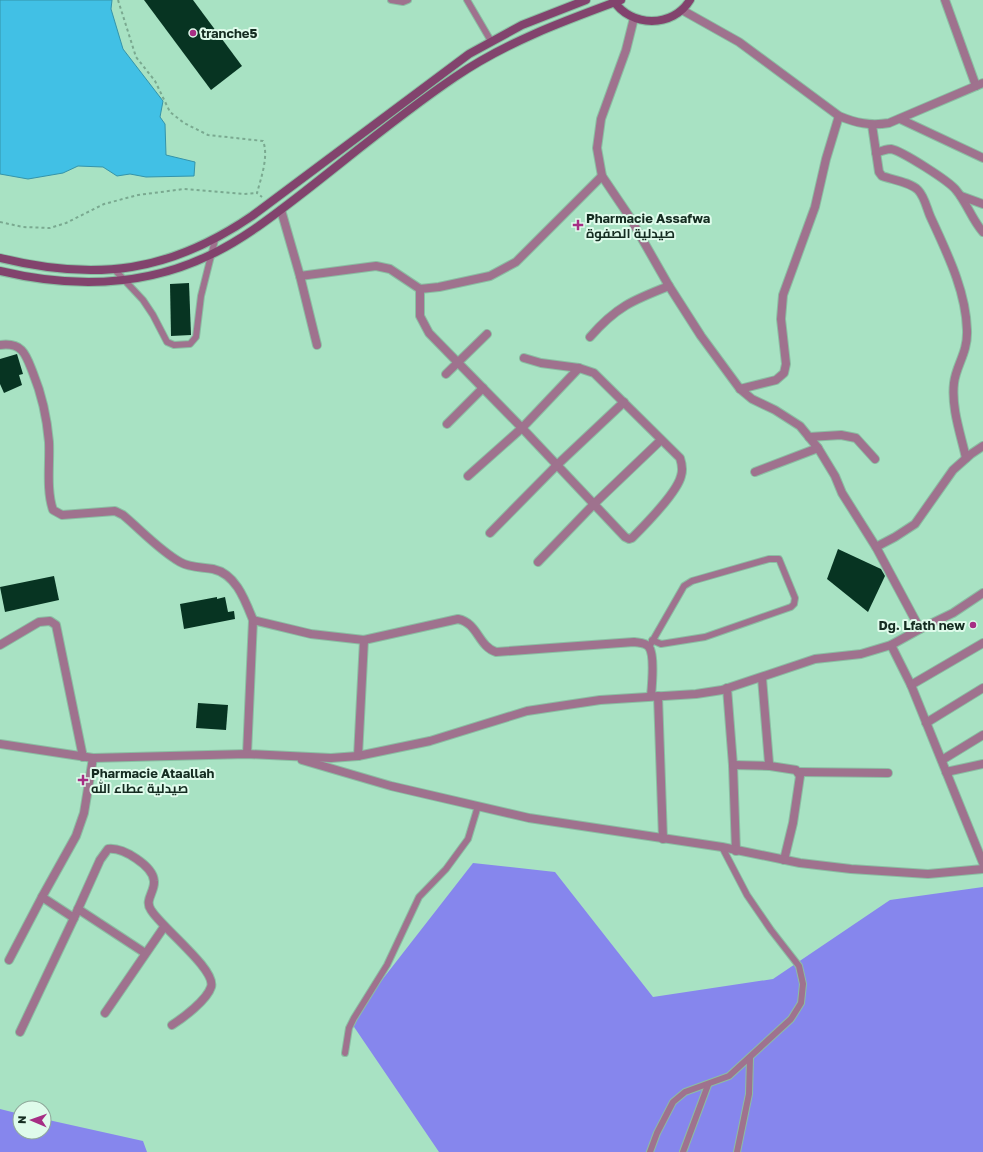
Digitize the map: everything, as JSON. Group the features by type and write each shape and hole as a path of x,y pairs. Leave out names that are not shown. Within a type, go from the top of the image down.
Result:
{"main road":[{"path":"0,258 55,268 114,269 140,266 166,260 215,240 268,204 448,68 491,41 538,17 586,0"},
{"path":"0,271 63,282 124,280 176,269 211,255 240,239 281,210 434,91 464,72 523,39 617,1 623,12 646,22 659,21 671,17 682,10 690,0"}],"street":[{"path":"682,10 738,42 839,116 856,123 872,125 889,123 900,119 980,84 945,0"},
{"path":"634,18 626,50 601,119 597,148 598,161 602,176 629,216 669,286 701,336 740,389 756,402 775,410 800,426 818,448 835,476 842,494 876,547 920,628"},
{"path":"740,389 776,380 784,374 786,364 781,319 783,295 815,207 826,159 839,116"},
{"path":"900,119 983,158"},
{"path":"872,125 876,153 882,176 911,186 921,194 939,234 964,305 967,326 966,344 954,382 954,391 957,416 966,458"},
{"path":"876,153 887,149 898,151 955,188 983,232"},
{"path":"300,276 376,266 390,269 420,289 439,287 490,276 510,266 536,244 602,176"},
{"path":"961,196 983,204"},
{"path":"281,210 300,276 317,345"},
{"path":"590,337 600,325 626,304 669,286"},
{"path":"420,289 420,316 429,333 522,428 625,537 628,539 632,538 677,486 682,476 683,465 680,458 594,373 579,368 541,363 524,358"},
{"path":"446,374 487,334"},
{"path":"0,346 13,345 20,348 27,358 37,382 45,413 49,441 50,498 53,510 62,515 115,511 177,561 190,566 223,572 229,577 245,600 253,620 248,754"},
{"path":"468,476 522,428 579,368"},
{"path":"447,424 483,388"},
{"path":"490,533 557,465 624,402"},
{"path":"809,437 841,435 856,438 875,459"},
{"path":"538,562 594,504 661,440"},
{"path":"876,547 896,538 915,524 953,470 966,458 983,446"},
{"path":"755,472 818,448"},
{"path":"0,744 93,758 248,754 331,758 358,756 430,741 527,711 600,700 696,694 727,688 762,678 815,659 861,654 891,645 920,628 953,613 983,593"},
{"path":"253,620 311,634 364,640 458,619 465,620 471,624 487,647 496,652 634,642 645,644 651,643 663,839"},
{"path":"0,645 39,622 50,621 56,625 83,757"},
{"path":"358,756 364,640"},
{"path":"911,685 983,643"},
{"path":"891,645 911,685 983,863"},
{"path":"762,678 770,766"},
{"path":"727,688 733,765 736,851"},
{"path":"926,723 983,688"},
{"path":"942,760 983,735"},
{"path":"290,756 390,786 529,818 722,847 784,860 851,869 928,874 983,869"},
{"path":"9,960 76,836 84,813 93,758"},
{"path":"946,772 983,764"},
{"path":"733,765 770,766 798,772 888,773"},
{"path":"784,860 793,823 799,784 798,772"},
{"path":"20,1032 104,853 108,849 112,848 131,855 153,875 154,886 149,900 149,906 164,927 200,962 210,974 211,987 199,1003 172,1025"},
{"path":"42,897 74,918"},
{"path":"78,909 145,953"},
{"path":"105,1012 164,927"}],"lane":[{"path":"391,0 403,2 408,0"},
{"path":"467,0 491,41"},
{"path":"114,269 153,315 167,342 174,345 190,344 196,337 201,296 215,240"},
{"path":"769,559 779,559 795,598 792,607 705,637 661,644 651,643 684,586 692,581 769,559"},
{"path":"345,1053 349,1028 387,965 419,897 446,869 468,839 478,806"},
{"path":"650,1152 657,1133 673,1102 685,1092 708,1085 729,1076 791,1019 801,1003 803,984 799,966 770,930 747,895 722,847"},
{"path":"737,1152 749,1094 750,1058"},
{"path":"683,1152 708,1085"}],"path":[{"path":"118,0 136,57 155,81 170,112 184,123 208,135 263,142 266,147 257,193"},
{"path":"0,222 23,227 50,228 66,223 104,204 138,195 184,189 244,194 257,193 268,204"}],"shaded area":[{"path":"473,863 555,872 653,997 773,979 890,900 983,887 983,1152 439,1152 350,1021"},
{"path":"0,1109 12,1112 12,1140 52,1140 52,1121 143,1141 147,1152 0,1152"}],"water":[{"path":"0,0 112,0 111,9 123,49 163,101 160,117 165,124 166,155 195,162 194,176 146,177 130,174 117,176 103,167 78,166 63,173 28,179 0,174"}],"building":[{"name":"tranche5","path":"144,0 193,0 242,66 211,90"},
{"path":"189,283 191,335 171,336 170,284"},
{"path":"17,354 23,374 19,375 22,385 4,393 0,384 0,359"},
{"path":"838,549 881,569 885,576 868,612 827,579"},
{"path":"54,576 59,600 5,612 0,587"},
{"path":"217,597 217,599 225,597 228,612 234,611 235,619 184,629 180,604"},
{"path":"198,703 228,705 226,730 196,728"}],"place":[{"name":"tranche5","path":"193,33"},
{"name":"Pharmacie Assafwa صيدلية الصفوة","path":"578,225"},
{"name":"Dg. Lfath new","path":"973,625"},
{"name":"Pharmacie Ataallah صيدلية عطاء الله","path":"83,780"}]}
